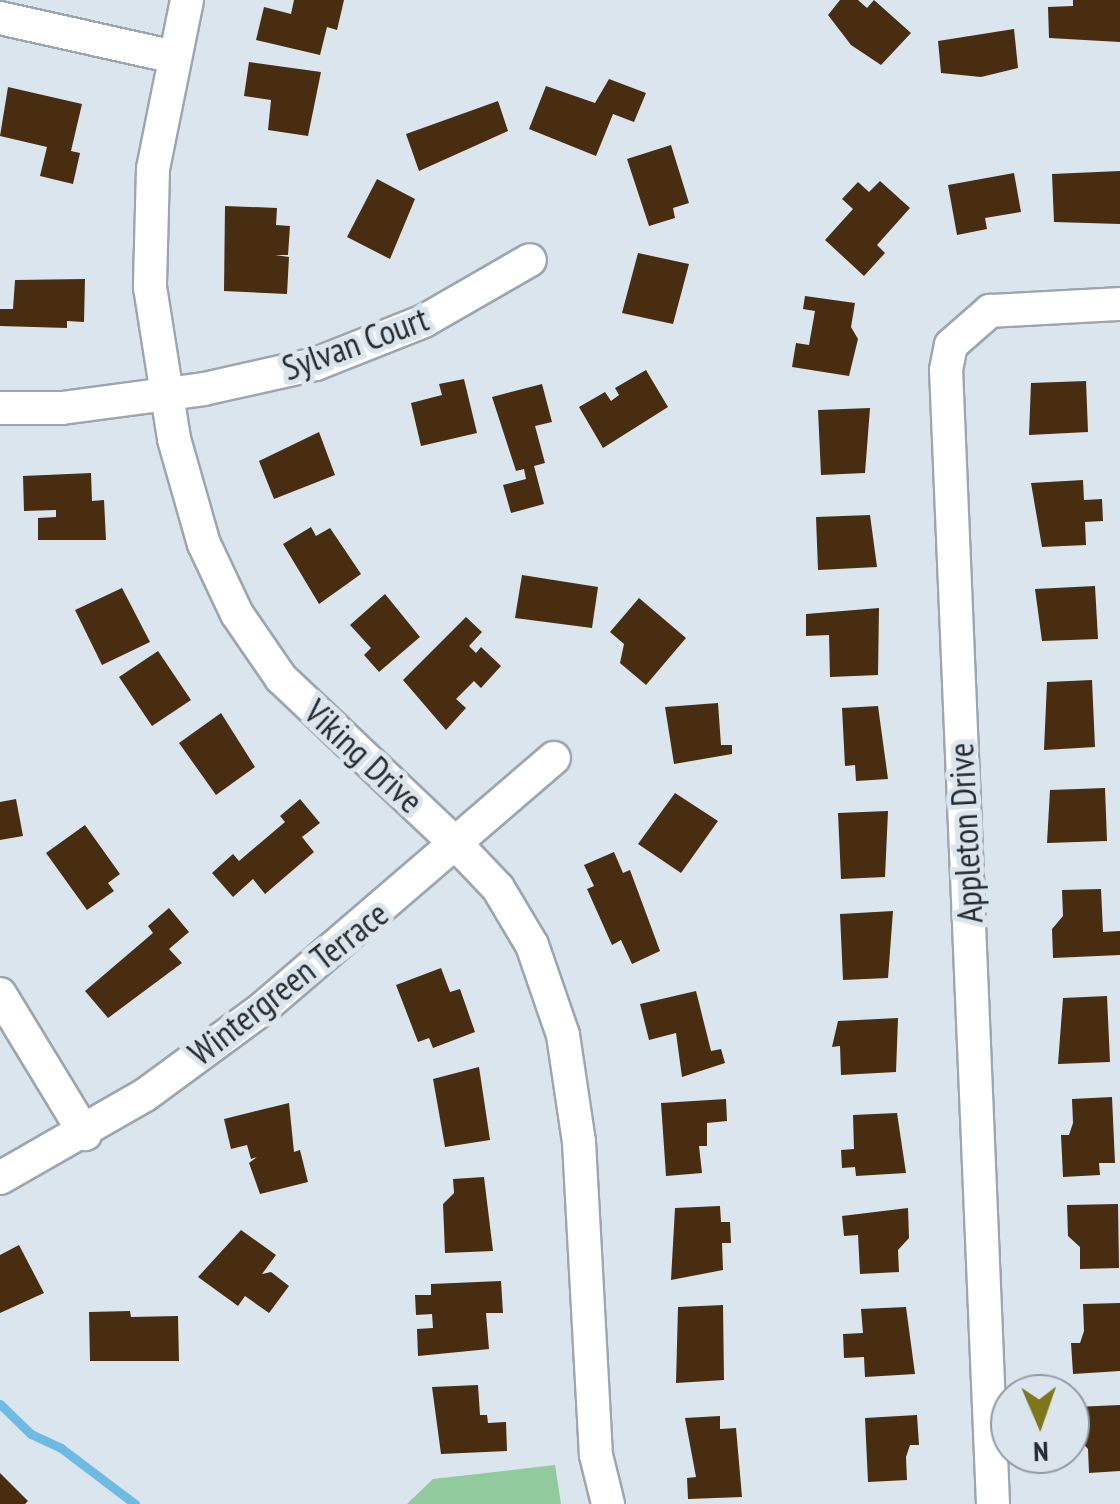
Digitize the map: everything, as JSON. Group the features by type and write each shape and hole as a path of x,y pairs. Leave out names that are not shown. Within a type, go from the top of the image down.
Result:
{"street":[{"name":"Viking Drive","path":"187,0 153,169 150,286 168,394 204,544 237,614 281,678 498,888 532,944 563,1034 579,1142 596,1454 608,1504"},
{"path":"0,18 174,57"},
{"name":"Sylvan Court","path":"0,408 168,394 260,378 370,346 530,260"},
{"name":"Appleton Drive","path":"994,1504 946,370 951,344 990,311 1120,304"},
{"name":"Wintergreen Terrace","path":"0,1178 84,1134 262,1009 458,846 554,758"},
{"path":"0,994 84,1134"}],"green space":[{"path":"555,1465 561,1504 407,1504 433,1479"}],"building":[{"path":"294,0 344,0 337,30 327,27 320,55 256,40 264,7 291,14"},
{"path":"840,0 858,0 867,8 874,0 911,33 881,65 851,45 828,15"},
{"path":"1073,0 1120,0 1120,42 1049,38 1048,7 1073,6"},
{"path":"1014,29 1018,68 981,77 941,73 938,41"},
{"path":"249,62 321,72 308,136 268,130 271,100 244,96"},
{"path":"609,79 646,93 634,122 613,114 596,156 529,129 546,86 595,103"},
{"path":"8,87 82,104 71,151 80,153 73,184 40,176 47,147 0,136"},
{"path":"498,101 508,131 419,171 406,134"},
{"path":"671,145 689,203 673,208 675,218 649,226 627,159"},
{"path":"1120,171 1120,224 1054,222 1052,174"},
{"path":"1014,173 1021,212 985,218 987,229 957,235 948,185"},
{"path":"377,179 415,199 390,259 347,237"},
{"path":"880,181 910,208 877,245 885,253 864,276 825,240 853,209 842,199 858,182 869,192"},
{"path":"225,206 277,208 276,225 290,226 288,255 275,255 289,257 287,294 224,291"},
{"path":"638,253 689,264 673,324 622,313"},
{"path":"85,279 84,322 67,321 67,328 0,326 0,309 13,309 15,280"},
{"path":"805,296 855,303 851,327 858,339 849,376 792,367 796,343 809,345 815,311 803,309"},
{"path":"646,370 668,407 603,448 579,407 605,392 611,401 619,395 615,388"},
{"path":"464,379 477,433 421,446 411,403 442,395 439,384"},
{"path":"1086,381 1088,432 1029,435 1031,383"},
{"path":"542,384 552,422 535,426 545,463 534,466 544,504 511,513 503,485 526,479 524,469 516,471 492,397"},
{"path":"870,408 865,473 821,475 818,410"},
{"path":"319,432 335,475 274,499 259,461"},
{"path":"91,473 92,501 104,500 106,540 38,540 38,518 56,517 56,510 24,511 23,476"},
{"path":"1083,480 1084,500 1102,499 1103,521 1085,522 1086,545 1042,547 1031,483"},
{"path":"870,515 877,567 818,570 816,517"},
{"path":"311,527 316,536 330,528 361,574 319,604 283,544"},
{"path":"522,575 598,587 592,628 515,618"},
{"path":"1095,586 1098,639 1042,641 1035,589"},
{"path":"122,588 150,642 102,665 75,610"},
{"path":"385,594 420,637 379,672 364,655 371,648 350,625"},
{"path":"639,598 686,638 646,685 620,663 624,644 610,632"},
{"path":"879,608 878,675 830,677 829,635 806,636 806,614"},
{"path":"466,617 482,632 469,646 476,653 481,647 501,666 481,688 474,681 456,699 466,708 446,730 403,680"},
{"path":"158,651 191,700 152,726 119,677"},
{"path":"1092,680 1095,747 1044,750 1047,682"},
{"path":"718,703 721,745 732,745 732,754 674,764 665,707"},
{"path":"878,706 888,779 856,781 855,765 845,766 842,708"},
{"path":"221,713 255,767 216,795 179,743"},
{"path":"1105,788 1107,841 1047,843 1050,790"},
{"path":"675,793 718,821 681,873 638,844"},
{"path":"16,799 23,836 0,840 0,802"},
{"path":"300,799 320,823 302,837 314,852 265,894 253,879 233,897 212,873 233,854 239,861 285,822 280,816"},
{"path":"888,811 885,877 841,879 838,813"},
{"path":"85,825 120,874 108,883 114,891 87,910 46,853"},
{"path":"614,852 623,873 630,870 660,951 632,964 621,940 612,945 587,889 594,886 584,865"},
{"path":"1101,889 1103,932 1120,931 1120,955 1053,958 1052,929 1063,916 1062,890"},
{"path":"169,908 189,932 169,949 182,963 108,1018 85,991 153,933 148,926"},
{"path":"893,911 888,978 843,980 840,914"},
{"path":"441,968 450,992 460,989 475,1032 433,1048 429,1038 418,1042 396,985"},
{"path":"696,991 711,1051 721,1049 725,1063 682,1077 676,1033 649,1040 640,1004"},
{"path":"1107,996 1110,1062 1058,1064 1063,998"},
{"path":"898,1018 896,1072 841,1075 840,1046 832,1047 838,1021"},
{"path":"479,1067 490,1140 445,1147 433,1079"},
{"path":"1112,1097 1115,1163 1099,1163 1100,1175 1063,1177 1061,1135 1069,1135 1073,1123 1072,1099"},
{"path":"726,1099 727,1121 707,1123 707,1146 699,1146 702,1173 666,1176 661,1103"},
{"path":"289,1103 294,1152 300,1150 308,1182 260,1194 249,1163 257,1157 251,1159 247,1145 231,1149 224,1119"},
{"path":"897,1113 906,1173 856,1176 855,1167 842,1168 841,1150 854,1149 853,1115"},
{"path":"484,1177 493,1251 445,1253 443,1204 454,1193 453,1179"},
{"path":"1118,1204 1119,1268 1080,1269 1080,1247 1068,1236 1067,1205"},
{"path":"720,1206 721,1222 730,1222 731,1243 722,1243 723,1270 671,1280 675,1208"},
{"path":"908,1208 909,1238 898,1250 899,1272 860,1274 858,1235 844,1236 842,1216"},
{"path":"241,1230 276,1255 262,1274 271,1272 289,1286 269,1313 245,1296 238,1306 198,1277"},
{"path":"19,1245 44,1293 0,1313 0,1255"},
{"path":"501,1281 503,1313 486,1313 489,1349 418,1356 417,1329 433,1328 432,1314 416,1315 415,1295 431,1295 431,1284"},
{"path":"1120,1303 1120,1371 1073,1374 1071,1343 1080,1343 1084,1331 1083,1304"},
{"path":"723,1305 724,1380 676,1383 678,1307"},
{"path":"906,1307 915,1374 865,1377 864,1357 844,1358 843,1334 863,1333 861,1309"},
{"path":"130,1311 131,1317 178,1316 179,1361 90,1361 89,1312"},
{"path":"478,1385 480,1415 487,1415 488,1423 506,1422 507,1451 441,1454 432,1387"},
{"path":"1120,1405 1120,1471 1090,1473 1090,1406"},
{"path":"917,1415 919,1445 910,1445 907,1480 868,1482 865,1418"},
{"path":"720,1416 720,1429 736,1428 742,1497 688,1499 687,1478 696,1477 685,1418"},
{"path":"0,1473 28,1501 25,1504 0,1504"}],"waterway":[{"path":"0,1404 31,1434 61,1448 135,1504"}]}
